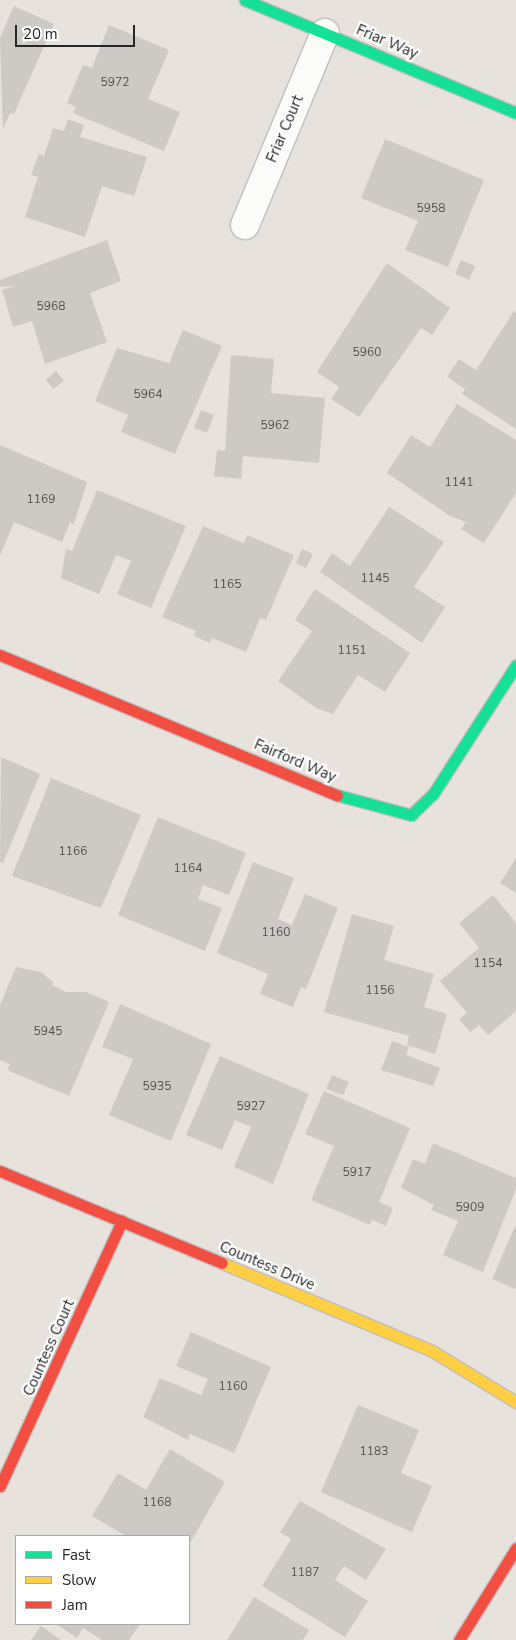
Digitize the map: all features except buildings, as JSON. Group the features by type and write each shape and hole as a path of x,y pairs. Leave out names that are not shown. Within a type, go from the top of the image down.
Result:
{"street":[{"name":"Friar Way","path":"245,0 516,113"},
{"name":"Friar Court","path":"245,225 325,33"},
{"name":"Fairford Way","path":"0,655 346,799 410,815 433,794 516,665"},
{"name":"Countess Drive","path":"0,1171 432,1351 516,1402"},
{"name":"Countess Court","path":"0,1486 122,1221"},
{"path":"459,1640 516,1548"}],"traffic: fast":[{"path":"245,0 516,113"},
{"path":"337,795 411,815 433,794 516,665"}],"traffic: slow":[{"path":"222,1263 432,1351 516,1402"}],"traffic: jam":[{"path":"0,655 337,795"},
{"path":"0,1171 222,1263"},
{"path":"0,1486 122,1221"},
{"path":"459,1640 516,1548"}]}
